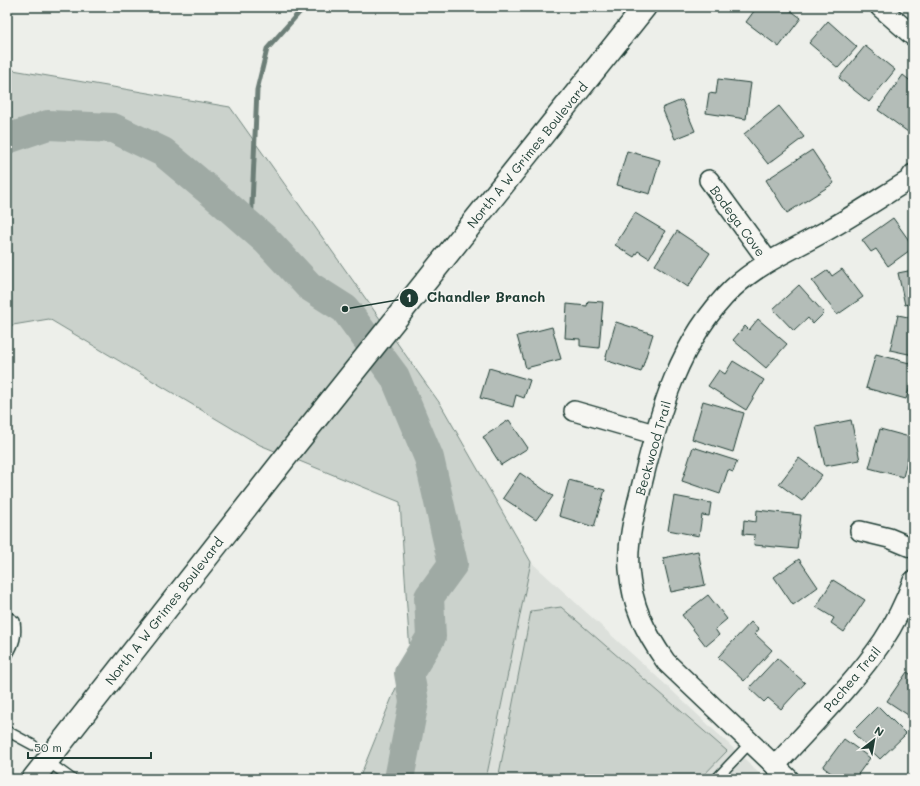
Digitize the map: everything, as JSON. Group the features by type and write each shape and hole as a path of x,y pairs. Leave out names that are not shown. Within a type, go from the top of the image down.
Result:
{"main road":[{"name":"North A W Grimes Boulevard","path":"32,779 39,753 296,444 645,7"}],"street":[{"path":"880,7 913,36"},
{"name":"Bodega Cove","path":"709,180 768,262"},
{"name":"Beckwood Trail","path":"789,779 666,662 651,641 640,618 632,587 629,568 629,542 631,529 654,434 677,370 697,332 714,308 733,288 768,262 832,227 912,180"},
{"path":"574,411 654,434"},
{"path":"860,530 889,538 913,548"},
{"name":"Pachea Trail","path":"775,766 860,672 884,640 904,604 913,581"}],"lane":[{"path":"7,616 15,621 17,633 14,645 7,656"},
{"path":"7,731 39,753 72,779"},
{"path":"716,779 751,742"}],"shaded area":[{"path":"7,69 230,107 441,405 531,562 486,779 359,779 410,653 400,502 260,445 49,319 7,326"},
{"path":"531,562 666,685 766,779 486,779"},
{"path":"561,607 727,751 700,779 498,779 531,611"}],"building":[{"path":"757,7 786,7 801,18 779,47 746,22"},
{"path":"828,21 857,47 838,68 809,43"},
{"path":"865,46 895,70 869,102 839,78"},
{"path":"903,75 913,83 913,125 908,132 878,110"},
{"path":"718,79 751,83 746,119 706,113 709,93 716,94"},
{"path":"682,100 695,131 675,139 662,108"},
{"path":"779,106 804,137 768,164 744,134"},
{"path":"812,150 834,183 787,213 766,180"},
{"path":"627,151 660,160 650,194 617,185"},
{"path":"635,213 665,231 649,258 638,251 634,257 615,245"},
{"path":"893,218 913,248 888,266 876,249 871,252 862,240"},
{"path":"677,231 710,253 688,287 655,265"},
{"path":"842,269 863,297 837,315 812,281 828,270 832,276"},
{"path":"913,270 913,303 905,305 898,273"},
{"path":"799,285 824,313 813,324 808,318 794,331 773,309"},
{"path":"588,301 603,302 599,348 580,346 580,339 565,338 567,304 587,306"},
{"path":"898,315 913,318 913,355 890,350"},
{"path":"758,319 787,344 766,368 733,340 745,326 749,330"},
{"path":"616,322 653,334 641,372 605,360"},
{"path":"552,327 561,359 526,368 517,336"},
{"path":"876,354 913,364 913,381 906,399 866,388"},
{"path":"733,361 764,380 746,410 708,386 719,370 725,374"},
{"path":"489,368 530,380 524,398 516,395 513,407 480,398"},
{"path":"703,401 744,413 733,452 692,439"},
{"path":"509,420 528,448 501,465 483,437"},
{"path":"851,420 860,460 825,466 816,427"},
{"path":"880,429 913,438 903,477 869,468"},
{"path":"693,447 737,461 733,472 728,470 720,494 682,481"},
{"path":"799,458 822,475 802,501 779,484"},
{"path":"520,473 553,496 536,520 503,498"},
{"path":"569,480 605,490 594,527 559,516"},
{"path":"674,496 711,503 709,516 702,515 699,536 668,530"},
{"path":"757,510 801,515 797,549 754,545 755,535 743,534 744,520 756,522"},
{"path":"698,551 705,585 671,592 663,558"},
{"path":"799,559 818,587 793,605 774,577"},
{"path":"833,580 865,600 844,632 831,623 834,618 816,607"},
{"path":"708,595 727,619 715,629 719,635 706,646 682,615"},
{"path":"751,622 759,629 755,634 772,650 744,681 718,657"},
{"path":"777,658 805,683 781,709 768,698 764,702 749,688"},
{"path":"907,672 913,676 913,714 911,717 887,701"},
{"path":"878,706 906,734 880,759 852,732"},
{"path":"844,739 870,758 856,777 859,779 839,779 823,767"}],"waterway":[{"path":"251,227 257,90 267,49 304,7"},
{"path":"7,139 48,125 113,128 163,152 267,241 309,286 345,309 395,377 429,458 453,564 429,597 431,637 409,673 414,702 399,779"}],"place":[{"name":"Chandler Branch","path":"345,309"}]}
